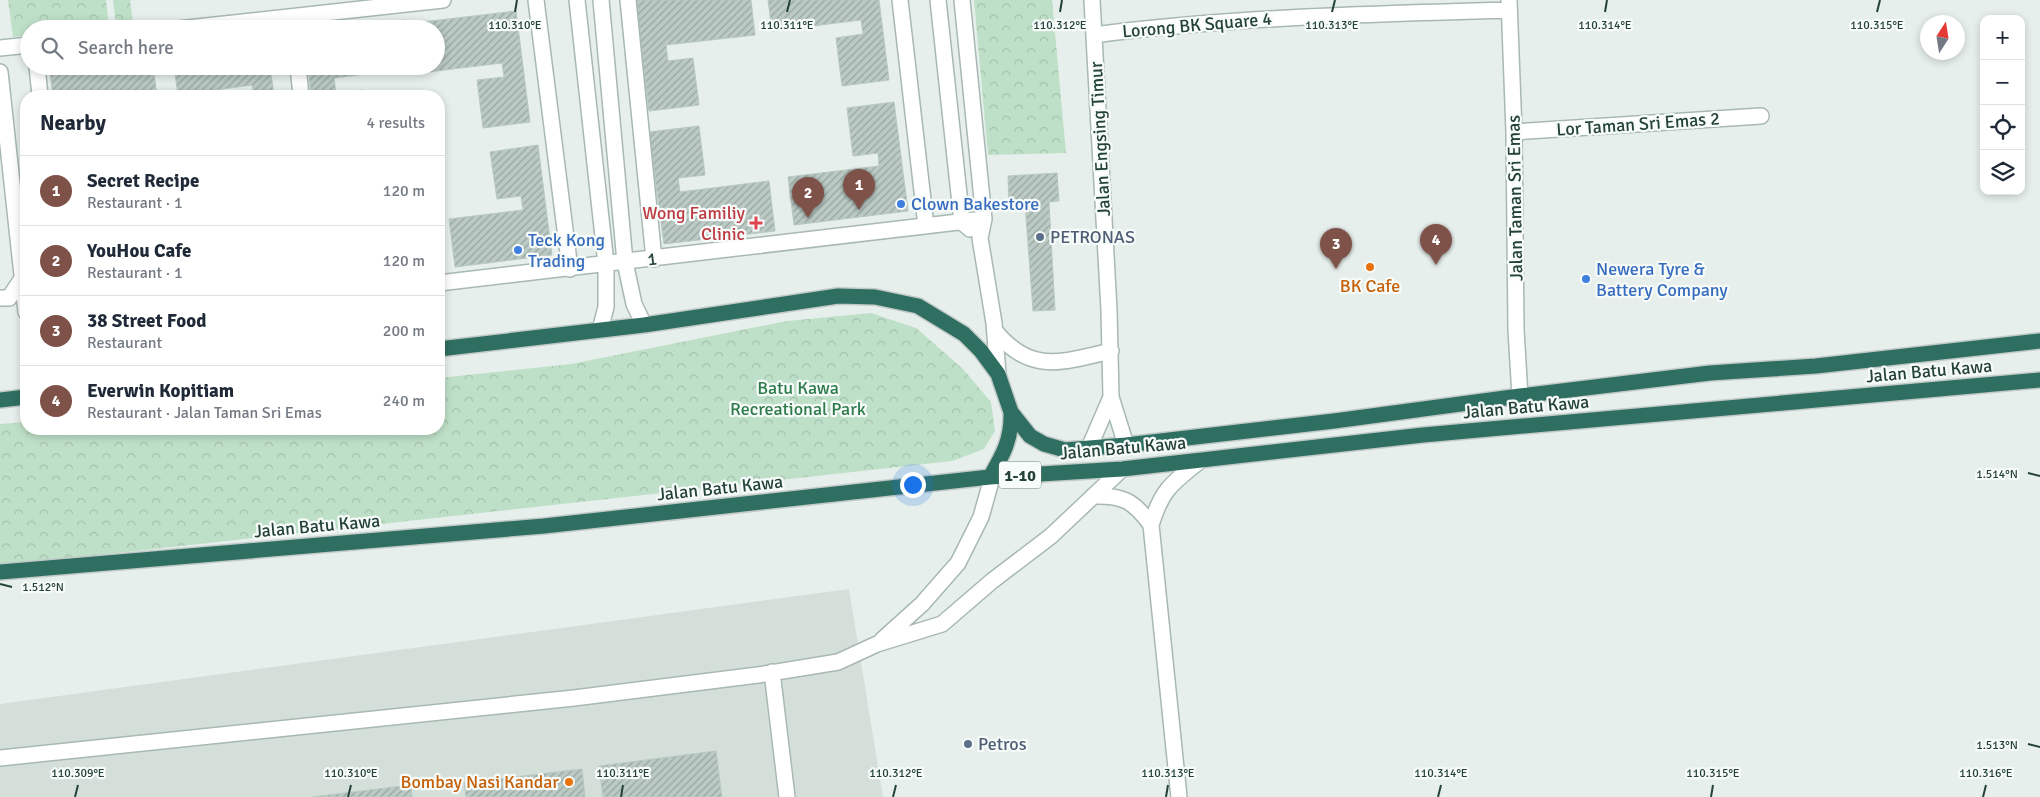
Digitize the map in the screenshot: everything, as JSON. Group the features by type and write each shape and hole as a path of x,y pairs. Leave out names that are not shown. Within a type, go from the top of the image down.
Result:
{"highway":[{"name":"Jalan Batu Kawa","path":"445,348 644,325 838,296 875,297 918,306 964,334 981,351 998,374 1011,412 1030,436 1044,444 1065,450 1126,445 1324,422 1520,396 1710,374 1816,366 2040,341"},
{"name":"Jalan Batu Kawa","path":"0,572 544,526 990,477 1122,469 1422,435 2040,380"},
{"path":"0,400 20,398"},
{"path":"990,477 1006,448 1012,429 1011,412"}],"street":[{"path":"306,20 443,0"},
{"path":"536,0 570,269"},
{"path":"577,0 606,264 606,307 600,330"},
{"path":"601,0 625,262 634,304 644,325"},
{"path":"628,0 654,259"},
{"path":"900,0 926,226"},
{"path":"938,0 962,222 980,238"},
{"path":"962,0 984,219 980,238 995,331 998,374"},
{"name":"Jalan Engsing Timur","path":"1092,0 1111,397 1126,445"},
{"name":"Lorong BK Square 4","path":"1094,35 1147,28 1509,5"},
{"name":"Jalan Taman Sri Emas","path":"1509,5 1514,132 1516,330 1520,396"},
{"path":"0,48 20,46"},
{"path":"0,72 20,258"},
{"path":"38,75 39,90"},
{"path":"299,75 300,90"},
{"name":"Lor Taman Sri Emas 2","path":"1514,132 1762,116"},
{"name":"1","path":"445,282 984,219"},
{"path":"0,298 9,298 20,280"},
{"path":"995,331 1007,345 1018,353 1035,360 1054,362 1110,350"},
{"name":"Jalan Engsing Timur","path":"1089,448 1111,397"},
{"path":"1179,797 1150,525 1158,503 1173,482 1201,460"},
{"path":"0,758 574,698 838,662 877,644 942,624 992,581 1051,536 1122,469"},
{"path":"877,644 922,604 958,563 982,517 990,485 990,477"},
{"path":"1093,496 1111,495 1120,498 1139,508 1150,525"},
{"path":"772,672 787,797"}],"shaded area":[{"path":"849,589 883,797 0,797 0,704"}],"green space":[{"path":"8,0 106,0 108,20 20,20 20,36 13,37"},
{"path":"113,0 130,0 133,20 116,20"},
{"path":"974,0 1052,0 1066,153 988,155"},
{"name":"Batu Kawa Recreational Park","path":"871,313 916,328 963,369 991,402 995,431 984,449 952,461 0,566 0,424 20,422 20,435 445,435 445,377 571,364 787,321"}],"building":[{"path":"635,0 751,0 755,35 666,45 668,61 693,58 699,105 649,111"},
{"path":"768,0 879,0 889,80 842,86 836,38 863,34 861,20 772,31"},
{"path":"516,11 530,122 483,128 477,80 504,77 502,63 445,70 445,20 439,20"},
{"path":"50,75 154,75 156,90 52,90"},
{"path":"175,75 271,75 273,90 253,90 252,85 215,90 177,90"},
{"path":"309,75 357,75 334,78 336,90 310,90"},
{"path":"894,102 908,211 794,225 788,177 879,166 878,153 853,156 847,108"},
{"path":"699,126 705,175 678,178 680,192 769,181 775,231 664,244 649,132"},
{"path":"538,145 552,255 455,267 449,219 523,210 521,196 497,199 490,152"},
{"name":"PETRONAS","path":"1057,173 1059,201 1049,202 1055,310 1033,311 1025,204 1009,205 1008,176"},
{"path":"716,751 722,797 603,797 599,766"},
{"path":"582,769 585,797 466,797 464,783"},
{"path":"411,785 412,797 312,797"}],"place":[{"name":"Clown Bakestore","path":"901,204"},
{"name":"Secret Recipe","path":"859,210"},
{"name":"YouHou Cafe","path":"808,218"},
{"name":"Wong Familiy Clinic","path":"756,223"},
{"name":"PETRONAS","path":"1040,237"},
{"name":"Teck Kong Trading","path":"518,250"},
{"name":"Everwin Kopitiam","path":"1436,265"},
{"name":"BK Cafe","path":"1370,267"},
{"name":"38 Street Food","path":"1336,269"},
{"name":"Newera Tyre & Battery Company","path":"1586,279"},
{"name":"Petros","path":"968,744"},
{"name":"Bombay Nasi Kandar","path":"569,782"}]}
